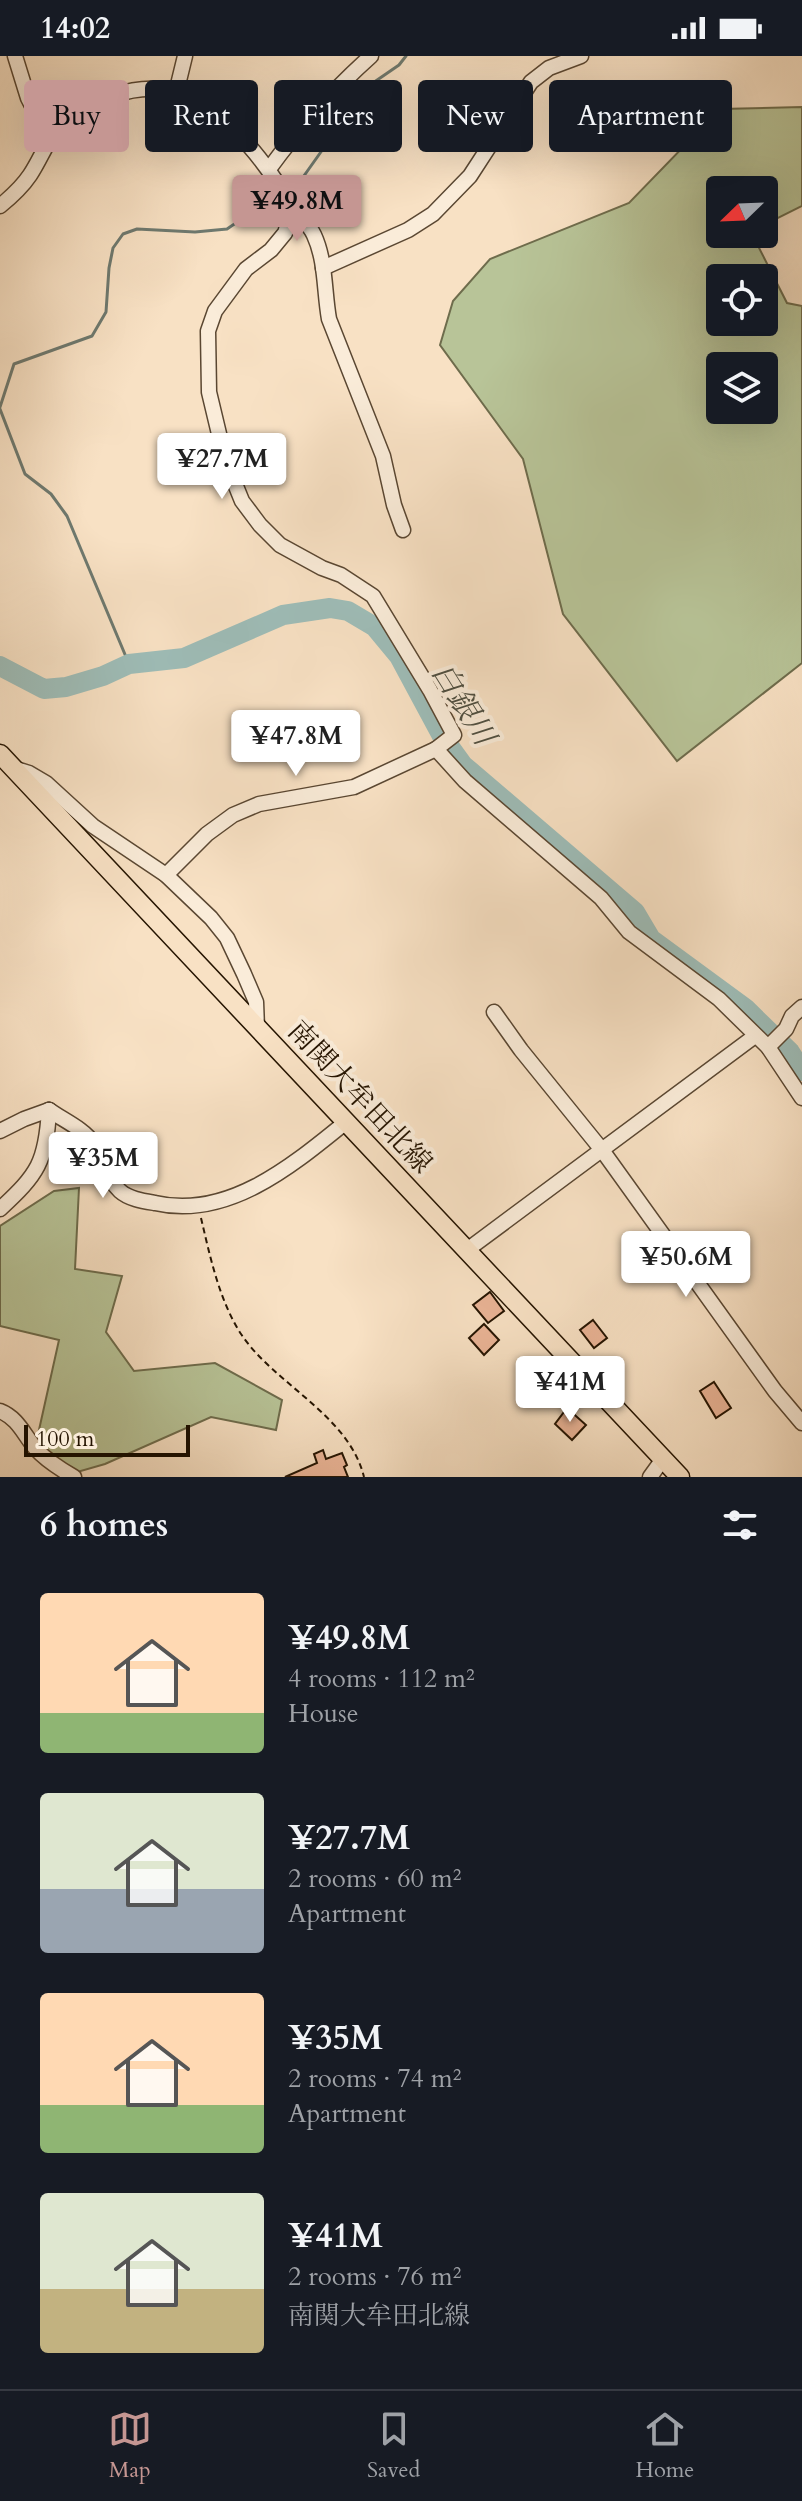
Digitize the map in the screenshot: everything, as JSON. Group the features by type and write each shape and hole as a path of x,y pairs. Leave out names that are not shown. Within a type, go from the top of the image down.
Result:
{"main road":[{"name":"南関大牟田北線","path":"0,754 680,1477"}],"street":[{"path":"15,56 24,85"},
{"path":"179,80 185,56"},
{"path":"269,169 327,98 371,56"},
{"path":"323,268 408,230 433,214 470,176 531,82 549,68 581,56"},
{"path":"0,206 29,177 44,152"},
{"path":"255,152 314,234 323,268 329,319 383,456 403,530"},
{"path":"293,208 285,233 271,250 246,269 224,296 208,331 209,392 225,459 242,501 280,545 341,575 373,596 430,690 444,743 465,781 601,898 629,932 719,999 768,1047 802,1098"},
{"path":"166,875 207,834 233,815 259,804 354,787 444,743"},
{"path":"13,768 46,783 93,826 166,875 211,918 227,938 256,1002 257,1028"},
{"path":"768,1047 802,1007"},
{"path":"494,1012 602,1150 775,1391 802,1423"},
{"path":"467,1250 755,1036"},
{"path":"49,1110 93,1142 112,1182 123,1193 162,1205 198,1206 221,1200 274,1177 346,1122"},
{"path":"0,1131 49,1110"},
{"path":"0,1209 20,1191 40,1164 47,1143 49,1110"},
{"path":"0,1411 17,1422 52,1463 74,1477"},
{"path":"650,1477 663,1459"}],"path":[{"path":"198,1206 211,1261 225,1301 242,1335 280,1377 328,1417 361,1463 364,1477"}],"green space":[{"path":"802,107 802,206 778,218 778,176 706,176 706,248 759,248 767,264 706,264 706,336 778,336 778,285 787,303 802,306 802,663 677,761 563,614 523,459 440,345 453,301 490,259 629,203 678,152 732,152 732,109"},
{"path":"79,1188 75,1269 122,1276 106,1332 134,1371 215,1363 282,1400 276,1430 211,1417 105,1464 67,1475 35,1448 59,1340 0,1326 0,1226 54,1191"}],"building":[{"path":"490,1292 504,1311 488,1323 473,1305"},
{"path":"593,1320 607,1338 594,1348 580,1330"},
{"path":"484,1324 499,1340 484,1355 469,1338"},
{"path":"714,1382 731,1408 716,1418 700,1391"},
{"path":"567,1408 586,1425 572,1440 555,1424"},
{"path":"323,1450 326,1459 342,1453 348,1477 285,1477 317,1463 314,1454"}],"waterway":[{"path":"287,189 301,180 367,87 399,65 406,56"},
{"path":"0,407 14,364 92,336 106,312 113,248 123,234 137,229 195,232 227,229 277,195"},
{"path":"0,409 25,474 51,494 67,516 129,664"},
{"name":"白銀川","path":"0,666 44,689 66,687 129,664 184,658 283,615 330,608 348,611 375,627 399,656 442,736 463,765 635,912 651,939 745,1008 790,1052 802,1071"}]}
